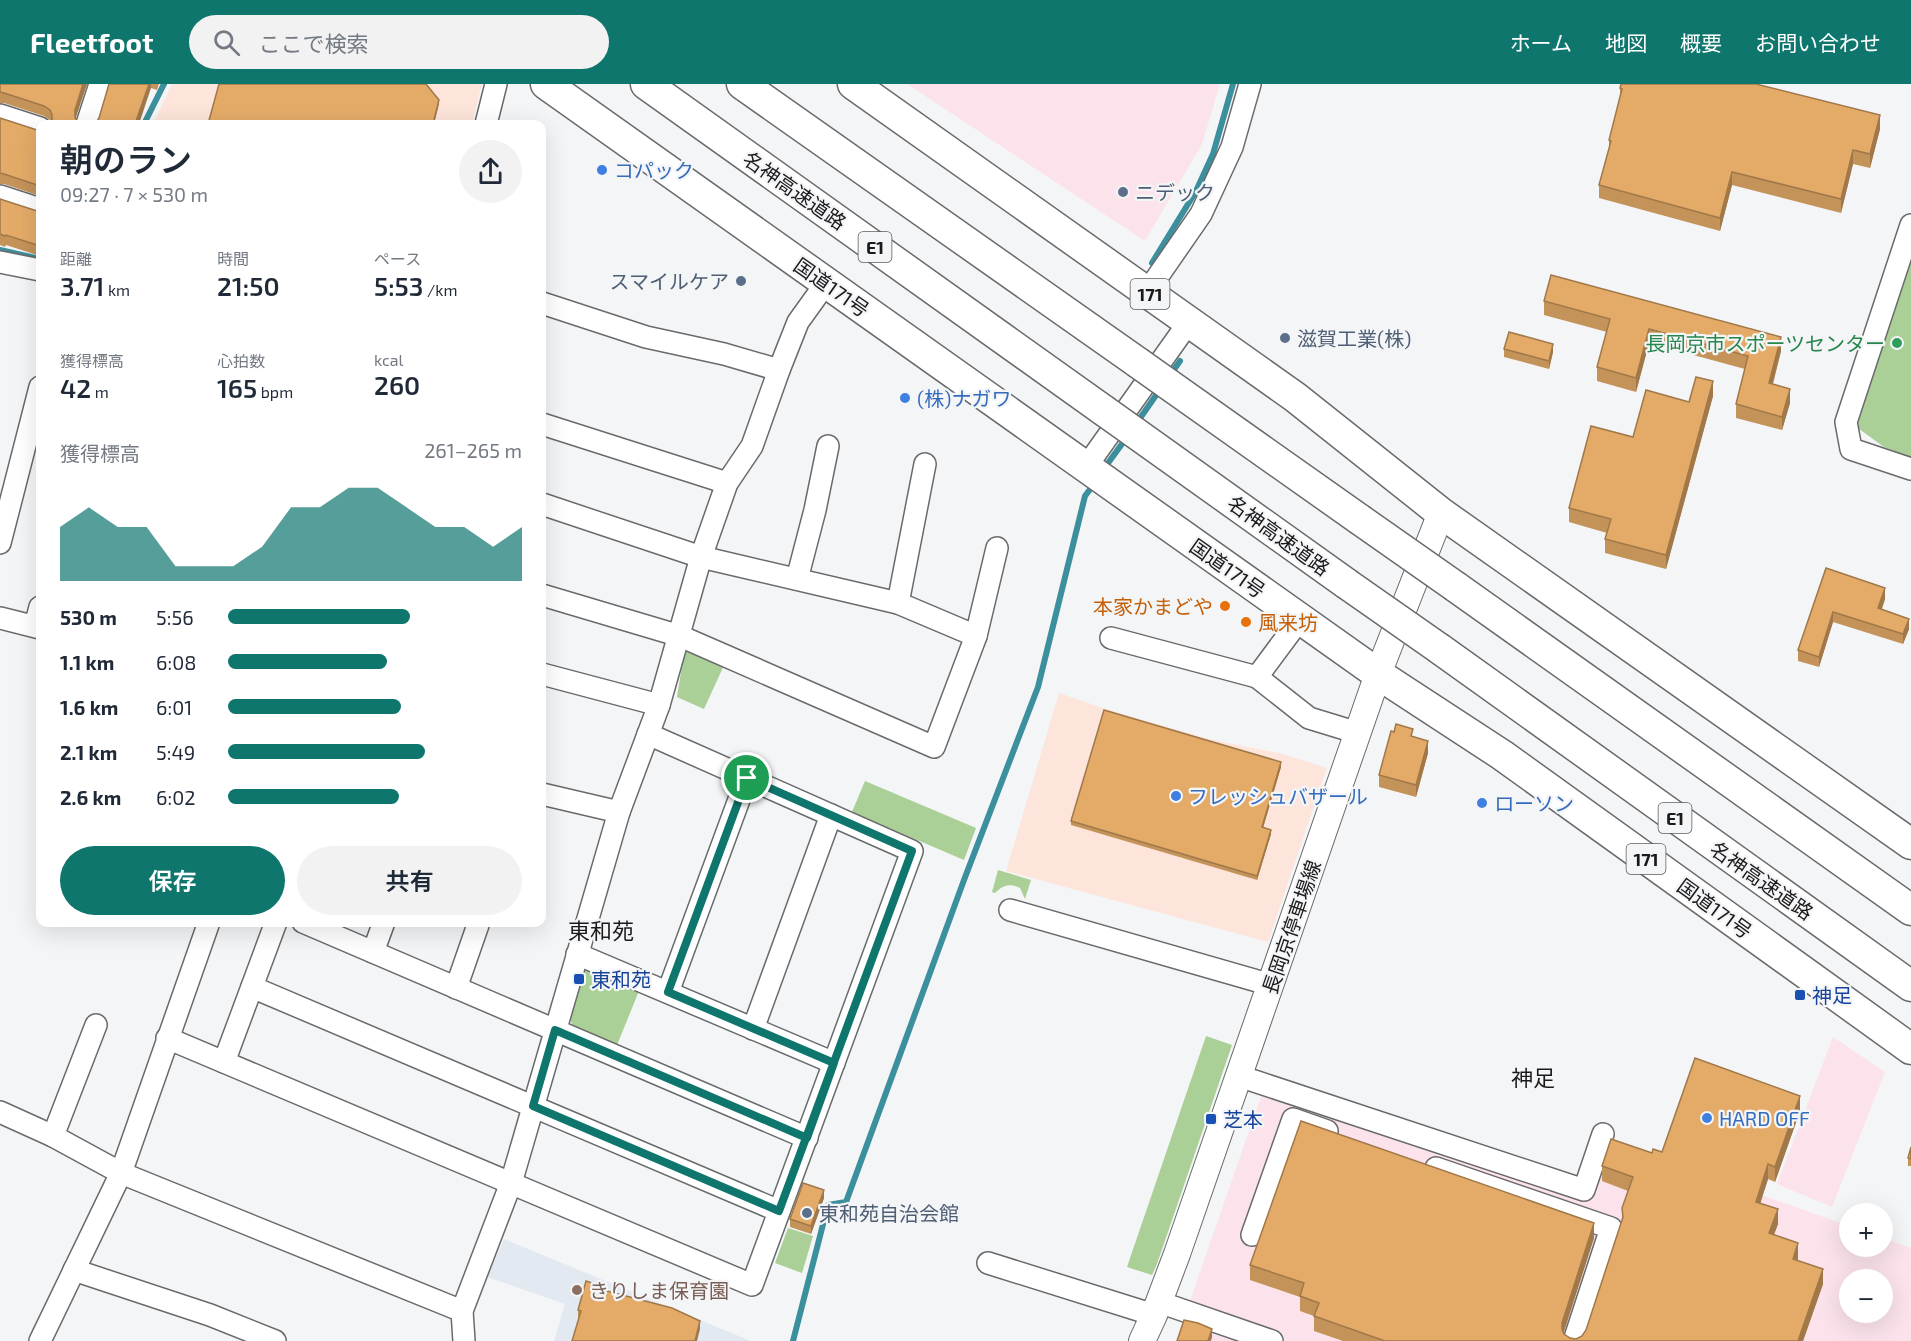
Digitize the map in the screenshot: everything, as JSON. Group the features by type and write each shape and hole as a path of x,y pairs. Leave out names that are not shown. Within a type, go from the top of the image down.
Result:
{"highway":[{"name":"国道171号","path":"546,84 1378,674 1502,755 1911,1050"},
{"name":"名神高速道路","path":"646,84 1911,986"},
{"path":"742,84 1911,910"},
{"name":"171","path":"853,84 1295,398 1441,513 1911,844"}],"main road":[{"name":"長岡京停車場線","path":"1142,1341 1156,1309 1239,1076 1378,674 1441,513"}],"street":[{"path":"88,120 100,84"},
{"path":"487,120 496,84"},
{"path":"1147,292 1201,214 1232,147 1250,84"},
{"path":"0,115 36,127"},
{"path":"0,196 36,208"},
{"path":"1911,225 1846,422 1851,449 1911,469"},
{"path":"0,262 36,269"},
{"path":"464,1341 462,1311 511,1184 619,812 659,705 701,557 727,483 752,446 778,370 798,322 826,283"},
{"path":"546,304 646,337 723,354 778,370"},
{"path":"1095,473 1189,322"},
{"path":"0,543 36,403"},
{"path":"546,425 727,483"},
{"path":"798,579 828,446"},
{"path":"898,603 925,464"},
{"path":"546,505 701,557 898,603 976,636"},
{"path":"546,596 680,636 934,747 976,636 997,548"},
{"path":"1257,677 1300,618"},
{"path":"1,620 36,620"},
{"path":"1111,638 1257,677 1309,718 1358,733"},
{"path":"546,675 659,705"},
{"path":"167,1038 752,1285 912,851 648,734"},
{"path":"668,992 747,778"},
{"path":"546,796 619,812"},
{"path":"753,1029 831,815"},
{"path":"1010,910 1271,985"},
{"path":"40,1341 121,1173 207,927"},
{"path":"224,1062 274,927"},
{"path":"315,927 807,1138"},
{"path":"373,952 382,927"},
{"path":"456,988 477,927"},
{"path":"578,954 834,1063"},
{"path":"252,987 779,1211"},
{"path":"53,1136 96,1025"},
{"path":"1239,1076 1584,1190 1603,1134"},
{"path":"0,1112 53,1136 121,1173 462,1311"},
{"path":"1252,1235 1293,1119 1350,1138"},
{"path":"1418,1162 1611,1228 1574,1341"},
{"path":"988,1263 1272,1341"},
{"path":"74,1270 210,1315 275,1341"}],"shaded area":[{"path":"172,84 482,84 473,120 155,120"},
{"name":"ニデック","path":"907,84 1220,84 1202,144 1145,241"},
{"path":"1059,693 1209,739 1283,754 1327,768 1268,942 1006,871"},
{"path":"1833,1037 1885,1072 1832,1207 1777,1184"},
{"path":"1263,1091 1584,1195 1613,1142 1839,1222 1839,1257 1893,1257 1893,1242 1911,1248 1911,1341 1176,1341"},
{"name":"きりしま保育園","path":"504,1239 751,1341 554,1341 565,1304 487,1277"}],"green space":[{"name":"長岡京市スポーツセンター","path":"1911,260 1911,457 1884,447 1855,426"},
{"path":"691,648 725,663 704,709 677,697 684,653"},
{"path":"865,781 976,828 964,860 852,812"},
{"path":"998,870 1031,880 1025,899 1020,888 1010,885 995,893 992,892"},
{"path":"593,966 641,986 617,1045 574,1028 569,1018 584,970"},
{"path":"1206,1036 1232,1045 1152,1275 1127,1267"},
{"path":"788,1228 813,1236 802,1273 775,1263"}],"building":[{"path":"0,84 83,84 75,110 76,120 52,120 50,110 44,106 0,92"},
{"path":"109,84 149,84 136,120 98,120"},
{"path":"219,84 426,84 439,100 434,120 209,120"},
{"path":"1621,84 1756,84 1880,115 1870,154 1853,150 1841,199 1732,172 1720,218 1599,185 1611,141 1609,140 1622,89"},
{"path":"0,118 36,130 36,185 0,173"},
{"path":"0,199 36,211 36,245 0,234"},
{"path":"1551,275 1781,337 1769,383 1790,389 1782,417 1736,404 1748,356 1649,329 1636,378 1597,367 1610,319 1544,301"},
{"path":"1509,332 1553,344 1549,361 1504,349"},
{"path":"1696,377 1713,381 1666,555 1605,539 1611,519 1569,508 1591,426 1633,437 1646,390 1689,402"},
{"path":"1826,568 1885,588 1878,608 1909,619 1903,634 1833,612 1819,657 1798,650"},
{"name":"フレッシュバザール","path":"1104,710 1281,762 1262,827 1271,830 1257,876 1071,821"},
{"path":"1396,724 1413,729 1411,736 1428,741 1416,785 1379,775 1391,731 1394,732"},
{"path":"1695,1058 1800,1096 1775,1167 1768,1164 1756,1202 1778,1209 1769,1233 1798,1243 1793,1259 1823,1269 1798,1341 1385,1341 1314,1316 1319,1303 1300,1296 1304,1283 1250,1265 1301,1121 1594,1223 1562,1323 1564,1334 1576,1339 1586,1330 1623,1217 1622,1208 1633,1177 1602,1166 1611,1139 1652,1153 1653,1149 1662,1152"},
{"name":"東和苑自治会館","path":"803,1183 824,1190 811,1226 790,1219"},
{"path":"586,1281 604,1287 603,1290 672,1308 700,1321 695,1341 572,1341 581,1311 578,1310"},
{"path":"1184,1320 1212,1329 1208,1341 1177,1341"}],"waterway":[{"path":"146,120 164,84"},
{"path":"1152,263 1196,191 1213,154 1233,84"},
{"path":"0,250 36,258"},
{"path":"1170,375 1180,361"},
{"path":"1136,424 1161,388"},
{"path":"1103,470 1127,437"},
{"path":"793,1341 828,1205 846,1202 964,880 1038,687 1085,496 1094,484"}],"place":[{"name":"コパック","path":"602,170"},
{"name":"ニデック","path":"1123,192"},
{"name":"スマイルケア","path":"741,281"},
{"name":"滋賀工業(株)","path":"1285,338"},
{"name":"長岡京市スポーツセンター","path":"1897,343"},
{"name":"(株)ナガワ","path":"905,398"},
{"name":"本家かまどや","path":"1225,606"},
{"name":"風来坊","path":"1246,622"},
{"name":"フレッシュバザール","path":"1176,796"},
{"name":"ローソン","path":"1482,803"},
{"name":"東和苑","path":"579,979"},
{"name":"神足","path":"1800,995"},
{"name":"HARD OFF","path":"1707,1118"},
{"name":"芝本","path":"1211,1119"},
{"name":"東和苑自治会館","path":"807,1213"},
{"name":"きりしま保育園","path":"577,1290"}],"district":[{"name":"東和苑","path":"601,930"},
{"name":"神足","path":"1533,1077"}],"route":[{"path":"747,778 668,992 834,1063 807,1138 555,1030 533,1106 779,1211 807,1138 912,851 747,778"}]}
